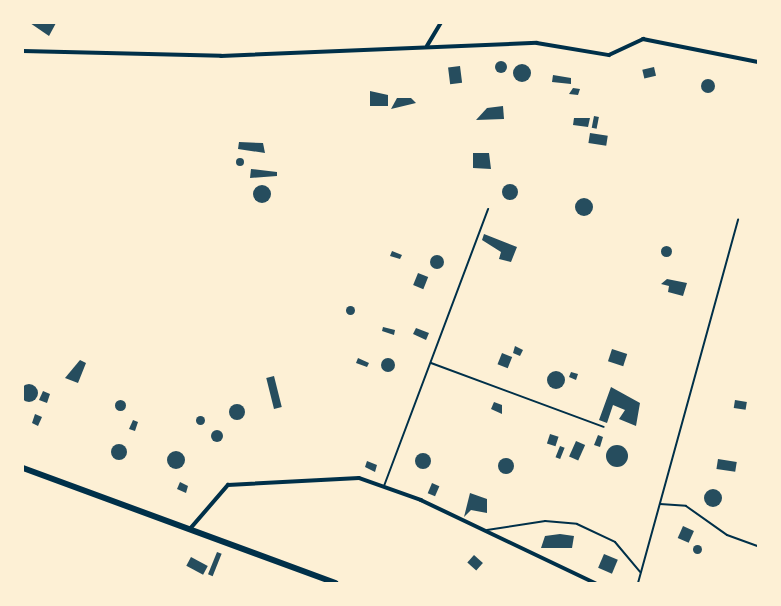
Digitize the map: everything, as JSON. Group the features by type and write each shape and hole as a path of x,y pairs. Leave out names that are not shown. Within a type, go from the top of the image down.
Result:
{"main road":[{"path":"23,468 336,583"}],"street":[{"path":"428,46 441,23"},
{"path":"23,51 221,56 537,43 610,55 643,39 758,62"},
{"path":"190,529 228,485 359,478 384,486 594,583"}],"lane":[{"path":"384,486 488,209"},
{"path":"638,583 738,219"},
{"path":"430,362 604,427"},
{"path":"659,504 686,506 727,535 758,546"},
{"path":"479,531 545,521 577,524 615,542 640,572"}],"building":[{"path":"30,23 56,23 49,36"},
{"path":"501,61 507,67 501,73 495,67"},
{"path":"522,64 528,67 531,73 528,79 522,82 516,79 513,73 516,67"},
{"path":"460,66 462,83 450,84 448,67"},
{"path":"654,67 656,76 644,78 642,70"},
{"path":"553,75 571,78 571,84 552,82"},
{"path":"708,79 713,81 713,91 708,93 703,91 701,86 703,81"},
{"path":"573,88 580,89 578,95 569,94"},
{"path":"370,91 388,95 388,106 370,106"},
{"path":"397,98 411,98 416,103 391,109"},
{"path":"503,106 504,119 476,120 487,108"},
{"path":"594,116 599,117 597,129 592,128"},
{"path":"574,118 590,118 588,127 573,125"},
{"path":"590,133 608,136 606,146 588,143"},
{"path":"239,142 263,143 265,153 238,149"},
{"path":"473,153 489,153 491,169 473,168"},
{"path":"240,158 244,162 240,166 236,162"},
{"path":"251,169 277,172 277,176 250,178"},
{"path":"510,184 518,192 510,200 502,192"},
{"path":"258,185 266,185 271,194 269,201 258,203 253,198 253,190"},
{"path":"580,198 588,198 593,207 591,214 580,216 575,211 575,203"},
{"path":"484,234 517,247 511,262 499,259 501,252 482,240"},
{"path":"666,245 672,251 666,257 660,251"},
{"path":"392,251 402,255 400,259 390,256"},
{"path":"434,255 440,255 444,262 440,269 434,269 430,265 430,259"},
{"path":"418,273 428,277 423,289 413,285"},
{"path":"667,279 687,283 683,296 668,292 669,286 661,284"},
{"path":"350,306 354,310 350,314 346,310"},
{"path":"383,327 395,330 394,335 382,331"},
{"path":"416,328 429,333 426,340 413,334"},
{"path":"515,346 523,350 520,356 513,353"},
{"path":"612,349 627,354 623,366 608,361"},
{"path":"502,353 512,357 508,368 498,364"},
{"path":"358,358 369,363 367,367 356,363"},
{"path":"385,358 391,358 395,365 391,372 385,372 381,368 381,362"},
{"path":"80,360 86,363 78,383 65,378"},
{"path":"556,371 562,374 565,380 562,386 556,389 550,386 547,380 550,374"},
{"path":"571,372 578,374 576,380 569,377"},
{"path":"274,376 282,407 274,409 266,378"},
{"path":"25,384 33,384 38,393 36,400 25,402 20,397 20,389"},
{"path":"611,387 640,403 636,426 619,419 625,410 613,405 607,423 599,420"},
{"path":"43,391 50,394 47,403 39,400"},
{"path":"120,400 124,401 124,409 120,410 116,409 115,405 116,401"},
{"path":"735,400 747,402 746,410 734,408"},
{"path":"494,402 502,405 502,414 491,409"},
{"path":"237,404 243,406 243,418 237,420 231,418 229,412 231,406"},
{"path":"35,414 42,417 38,426 32,423"},
{"path":"200,415 205,420 200,425 195,420"},
{"path":"133,420 138,422 135,431 129,429"},
{"path":"217,430 223,436 217,442 211,436"},
{"path":"550,434 559,437 555,446 547,444"},
{"path":"598,435 603,437 600,447 594,445"},
{"path":"576,441 585,445 578,461 569,457"},
{"path":"116,444 122,444 127,452 125,458 116,460 111,455 111,449"},
{"path":"617,445 625,448 628,456 625,464 617,467 609,464 606,456 609,448"},
{"path":"560,446 565,448 560,459 556,457"},
{"path":"176,451 182,454 185,460 182,466 176,469 170,466 167,460 170,454"},
{"path":"423,453 431,461 423,469 415,461"},
{"path":"506,458 512,460 512,472 506,474 500,472 498,466 500,460"},
{"path":"718,459 737,462 735,472 716,469"},
{"path":"367,461 377,465 375,472 365,467"},
{"path":"180,482 188,486 186,493 177,489"},
{"path":"432,483 439,486 435,496 428,493"},
{"path":"713,489 719,492 722,498 719,504 713,507 707,504 704,498 707,492"},
{"path":"470,493 487,499 487,513 471,510 464,517"},
{"path":"683,526 694,531 689,543 678,538"},
{"path":"545,536 574,536 572,548 541,548"},
{"path":"697,544 702,549 697,554 692,549"},
{"path":"217,552 222,554 213,576 208,574"},
{"path":"604,554 618,560 612,574 598,568"},
{"path":"474,555 483,563 476,570 467,562"},
{"path":"191,557 208,566 203,575 186,566"}]}
